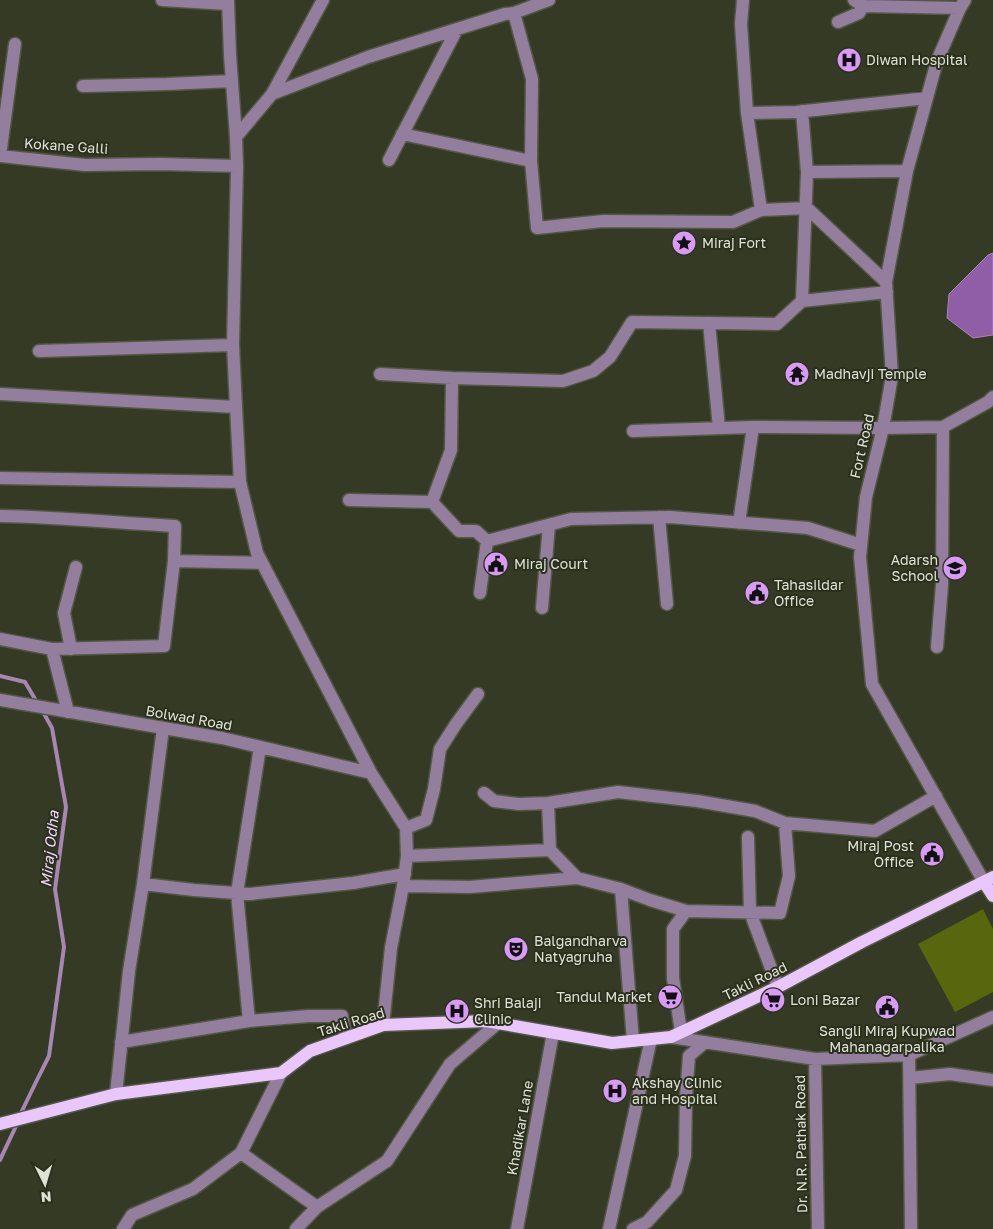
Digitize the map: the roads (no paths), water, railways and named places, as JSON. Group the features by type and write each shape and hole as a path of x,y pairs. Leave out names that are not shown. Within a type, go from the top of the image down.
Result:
{"main road":[{"path":"989,879 993,896"},
{"name":"Takli Road","path":"281,1074 310,1051 383,1025 486,1021 612,1043 676,1034 778,987 862,942 989,879"},
{"path":"0,1124 116,1094 281,1074"}],"street":[{"path":"162,0 228,2 237,166 233,344 240,482 257,553 371,773 406,828 407,856 391,948 383,1025"},
{"path":"236,137 272,94 324,0"},
{"path":"272,94 368,57 549,0"},
{"path":"743,0 741,24 747,112 761,210"},
{"path":"838,22 859,13 858,3 962,4"},
{"name":"Fort Road","path":"962,4 937,61 907,171 887,287 892,376 883,428 866,497 860,557 872,684 936,796 989,879"},
{"path":"514,12 532,78 531,161 537,228 603,221 733,222 761,210 807,208 887,287"},
{"path":"389,160 457,29"},
{"path":"0,156 15,44"},
{"path":"83,86 232,81"},
{"path":"747,112 802,111 927,98"},
{"path":"802,111 807,172 802,301"},
{"path":"402,134 531,161"},
{"name":"Kokane Galli","path":"0,156 85,166 160,164 237,166"},
{"path":"807,172 907,171"},
{"path":"380,374 563,381 593,371 610,358 632,322 777,324 802,301 887,287"},
{"path":"709,323 719,428"},
{"path":"39,350 233,344"},
{"path":"432,502 451,450 452,378"},
{"path":"0,394 236,407"},
{"path":"633,431 753,427 944,427 988,402 993,397"},
{"path":"739,522 753,427"},
{"path":"937,647 942,585 944,427"},
{"path":"0,478 240,482"},
{"path":"349,500 432,502 459,531 476,531 487,541"},
{"path":"0,516 175,526 174,561 164,646 52,649 0,639"},
{"path":"658,517 667,604"},
{"path":"487,541 571,519 670,517 808,528 861,545"},
{"path":"542,608 549,525"},
{"path":"480,593 487,541"},
{"path":"174,561 262,563"},
{"path":"71,649 64,613 76,567"},
{"path":"52,649 68,712"},
{"path":"406,828 426,820 434,789 440,749 478,694"},
{"name":"Bolwad Road","path":"0,700 222,738 371,773"},
{"path":"116,1094 129,971 143,884 163,728"},
{"path":"248,1021 237,893 260,747"},
{"path":"484,793 494,801 519,804 548,803 618,792 697,801 755,811 785,823 875,831 936,796"},
{"path":"548,803 550,850 577,878"},
{"path":"143,884 250,894 362,882 404,880 470,887 577,878 621,889 686,911 780,913 789,876 785,823"},
{"path":"748,837 750,912 778,987"},
{"path":"407,856 550,850"},
{"path":"621,889 633,1041"},
{"path":"686,911 673,929 676,1034 705,1042 815,1059 909,1055 993,1017"},
{"path":"121,1042 248,1021 309,1016 342,1016 346,1038"},
{"path":"296,1229 317,1207 387,1162 450,1064 498,1023"},
{"name":"Khadikar Lane","path":"517,1229 553,1033"},
{"path":"609,1229 651,1039"},
{"path":"633,1229 647,1222 676,1190 685,1156 689,1056 705,1042"},
{"path":"909,1055 912,1229"},
{"name":"Dr. N.R. Pathak Road","path":"815,1059 818,1229"},
{"path":"123,1229 132,1215 193,1190 241,1153 281,1074"},
{"path":"910,1078 950,1074 993,1080"},
{"path":"241,1153 317,1207"}],"waterway":[{"name":"Miraj Odha","path":"0,676 25,682 38,704"},
{"name":"Miraj Odha","path":"20,1115 49,1056 64,947 55,889 66,807 52,728 42,710"},
{"name":"Miraj Odha","path":"0,1160 17,1124"}],"place":[{"name":"Diwan Hospital","path":"849,60"},
{"name":"Miraj Fort","path":"684,243"},
{"name":"Madhavji Temple","path":"797,374"},
{"name":"Miraj Court","path":"496,564"},
{"name":"Adarsh School","path":"955,568"},
{"name":"Tahasildar Office","path":"757,593"},
{"name":"Miraj Post Office","path":"932,854"},
{"name":"Balgandharva Natyagruha","path":"516,949"},
{"name":"Tandul Market","path":"670,997"},
{"name":"Loni Bazar","path":"773,1000"},
{"name":"Sangli Miraj Kupwad Mahanagarpalika","path":"887,1007"},
{"name":"Shri Balaji Clinic","path":"457,1011"},
{"name":"Akshay Clinic and Hospital","path":"615,1091"}]}
